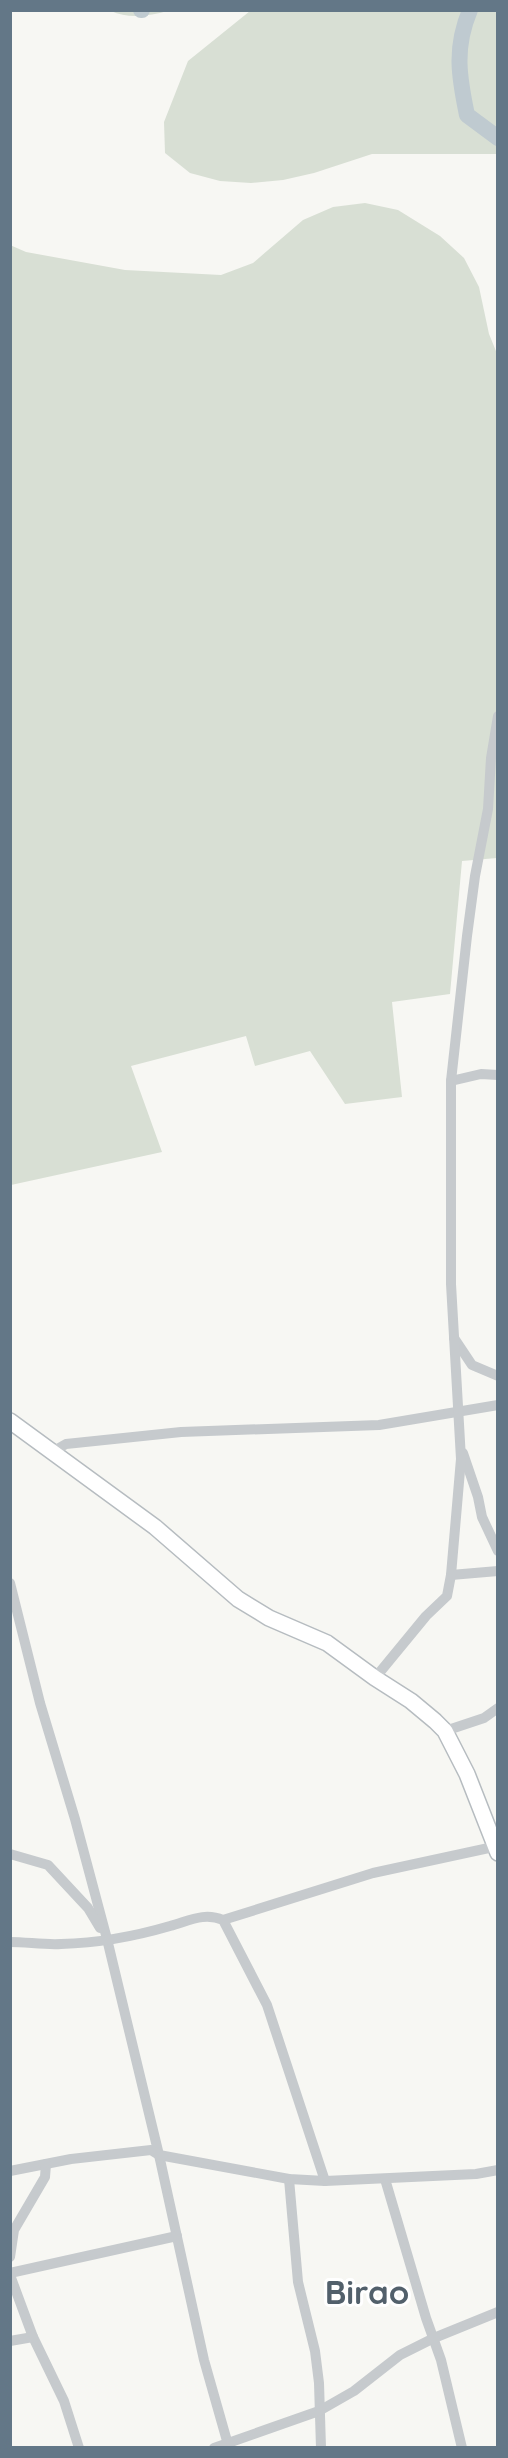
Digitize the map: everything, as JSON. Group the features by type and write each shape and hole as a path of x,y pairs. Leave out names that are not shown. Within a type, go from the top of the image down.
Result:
{"street":[{"path":"375,1678 426,1616 447,1596 451,1575 460,1444 451,1284 452,1081 467,936 475,876 488,809 491,758 498,716"},
{"path":"452,1081 481,1074 498,1075"},
{"path":"454,1337 472,1365 498,1376"},
{"path":"52,1452 66,1444 181,1432 379,1425 498,1405"},
{"path":"10,1421 155,1527 238,1599 269,1618 327,1643 411,1701 445,1731 467,1774 497,1848 373,1873 223,1920 213,1916 197,1917 142,1934 59,1944 10,1942"},
{"path":"460,1444 478,1497 482,1517 498,1551"},
{"path":"451,1575 498,1571"},
{"path":"10,1583 40,1703 75,1819 107,1939 159,2155 204,2360 229,2446"},
{"path":"445,1731 484,1718 497,1709"},
{"path":"10,1854 48,1865 88,1908 107,1939"},
{"path":"223,1920 267,2005 325,2181"},
{"path":"10,2171 71,2159 151,2150 159,2155 289,2179 325,2181 385,2179 476,2174 498,2170"},
{"path":"10,2257 14,2230 45,2177 46,2164"},
{"path":"289,2179 298,2282 315,2351 320,2383 321,2448"},
{"path":"385,2179 426,2318 441,2360 462,2448"},
{"path":"79,2448 64,2401 33,2337 10,2274 177,2236"},
{"path":"214,2448 229,2446 319,2411 354,2391 400,2355 434,2338 498,2312"},
{"path":"10,2341 33,2337"}],"shaded area":[{"path":"111,11 167,11 139,16 117,14"},
{"path":"250,11 497,11 497,154 372,154 314,173 283,180 251,183 220,181 190,173 165,153 164,122 188,61"},
{"path":"365,203 398,210 440,236 464,258 479,287 489,334 498,356 497,858 462,861 450,994 392,1002 402,1097 345,1104 310,1051 255,1066 246,1036 131,1066 162,1152 11,1185 10,245 26,252 125,270 221,275 253,263 303,220 333,207"}],"waterway":[{"path":"470,10 460,50 462,88 467,115 498,138"}],"district":[{"name":"Birao","path":"367,2292"}]}
